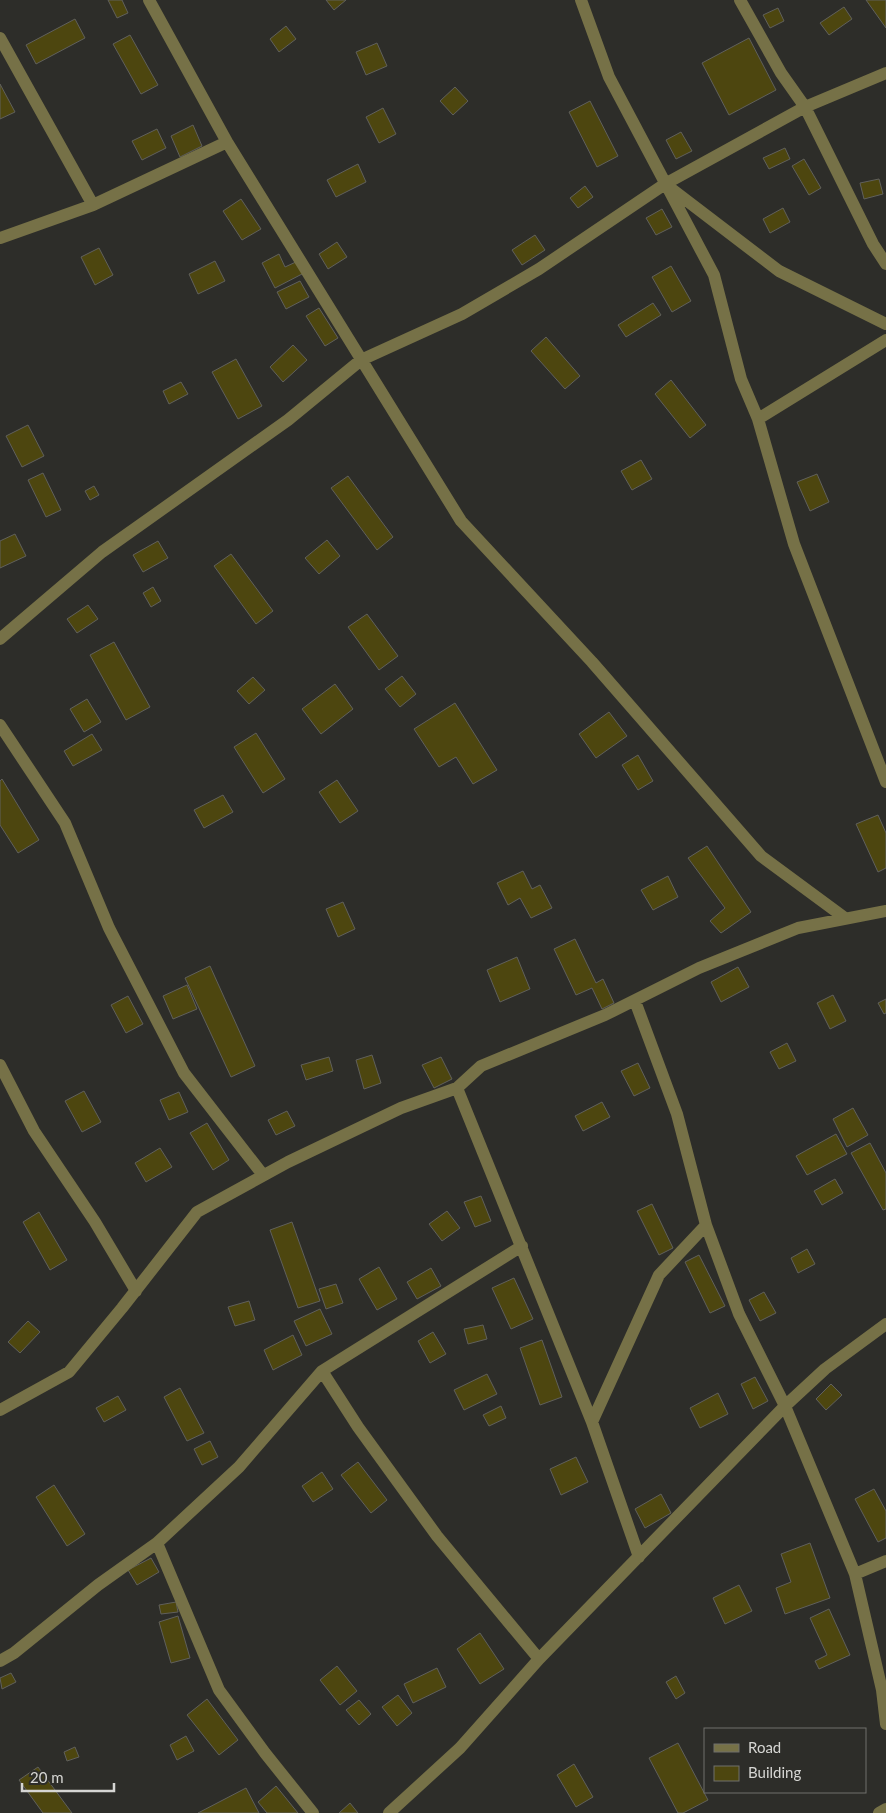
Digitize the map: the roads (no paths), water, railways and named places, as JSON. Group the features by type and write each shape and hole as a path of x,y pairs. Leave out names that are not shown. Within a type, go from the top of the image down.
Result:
{"street":[{"path":"149,0 227,142 462,521 592,662 762,856 845,918"},
{"path":"581,0 608,77 714,275 741,379 758,419 794,544 886,782"},
{"path":"740,0 780,73 805,108 873,244 886,264"},
{"path":"0,38 93,205"},
{"path":"0,639 102,552 288,420 361,360 462,314 539,269 665,184 805,108 886,73"},
{"path":"0,238 93,205 227,142"},
{"path":"665,184 779,271 886,324"},
{"path":"758,419 886,340"},
{"path":"0,724 65,823 109,928 184,1073 263,1175"},
{"path":"0,1410 69,1372 197,1212 288,1162 401,1108 457,1088 481,1066 605,1016 699,968 798,928 886,911"},
{"path":"635,1001 677,1114 706,1225 739,1314 785,1406 855,1574 882,1690 886,1724"},
{"path":"0,1065 34,1132 95,1222 136,1290"},
{"path":"457,1088 592,1422 639,1557"},
{"path":"592,1422 659,1275 706,1225"},
{"path":"0,1662 14,1653 98,1585 157,1543 239,1467 322,1371 522,1246"},
{"path":"389,1813 460,1748 539,1660 785,1406 825,1369 886,1324"},
{"path":"322,1371 358,1427 438,1536 539,1660"},
{"path":"157,1543 219,1690 265,1753 313,1813"},
{"path":"855,1574 886,1561"},
{"path":"879,1813 886,1809"}]}
